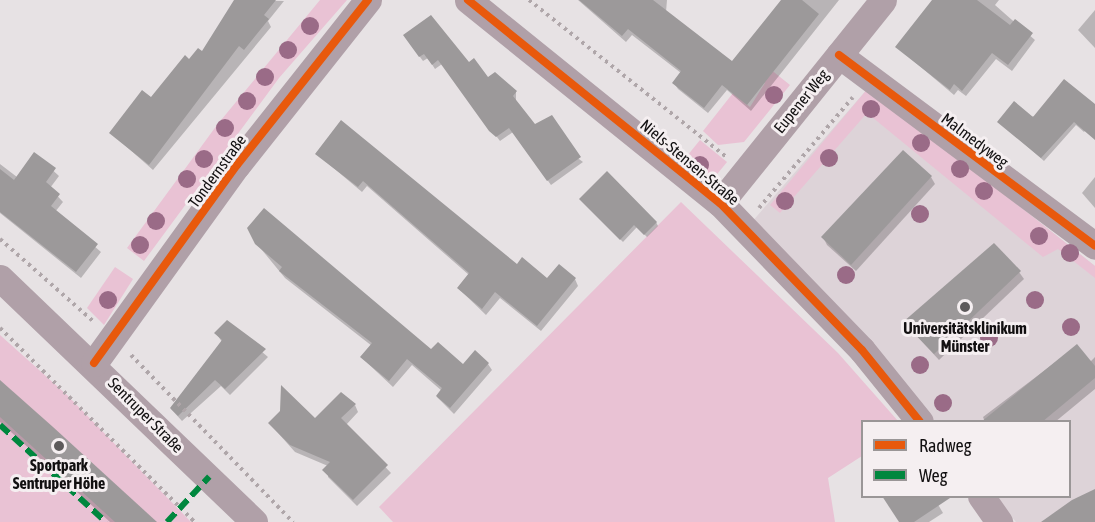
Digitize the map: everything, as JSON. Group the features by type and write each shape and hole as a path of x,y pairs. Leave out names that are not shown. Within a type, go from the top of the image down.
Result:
{"street":[{"name":"Tondernstraße","path":"94,363 237,165 368,0"},
{"name":"Niels-Stensen-Straße","path":"468,0 720,203 862,350 918,420"},
{"name":"Eupener Weg","path":"720,203 883,0"},
{"name":"Malmedyweg","path":"839,55 1095,246"},
{"name":"Sentruper Straße","path":"3,288 94,363 254,522"},
{"path":"982,498 999,522"}],"path":[{"path":"529,0 744,172"},
{"path":"743,227 869,77"},
{"path":"0,239 113,338 293,522"},
{"path":"0,328 195,522"}],"shaded area":[{"path":"320,0 347,0 279,78 144,261 127,248 217,125"},
{"path":"759,60 790,85 744,142 718,145 703,131 733,93 750,107 765,83 751,71"},
{"name":"Universitätsklinikum Münster","path":"869,87 1095,266 1095,522 1016,522 996,498 1071,498 1071,420 933,420 874,347 751,223"},
{"path":"869,87 1095,266 1095,278 1058,249 1043,257 867,113 780,213 770,205"},
{"path":"700,140 727,162 710,183 683,161"},
{"path":"681,202 838,353 897,420 861,420 861,457 828,478 835,522 393,522 379,507"},
{"path":"115,267 133,279 104,325 87,308"},
{"name":"Sportpark Sentruper Höhe","path":"0,335 67,395 191,522 0,522"}],"building":[{"path":"234,0 276,0 264,15 269,19 244,50 239,46 149,165 109,133 142,90 151,97 185,55 189,59 198,48 202,51"},
{"path":"579,0 653,0 732,61 781,0 802,0 819,14 747,105 722,85 704,108 672,83 681,71 628,29 622,36"},
{"path":"932,0 977,0 1010,25 1015,19 1033,33 1008,65 992,53 962,91 954,84 950,90 895,47"},
{"path":"431,15 469,62 474,58 488,77 495,72 517,91 513,96 535,124 552,115 581,157 547,181 509,128 496,137 489,131 438,60 432,65 424,54 419,57 403,35"},
{"path":"1064,79 1095,104 1095,140 1074,122 1041,158 997,122 1014,101 1033,117"},
{"path":"341,120 517,264 522,257 547,278 559,264 576,278 537,326 495,292 482,309 457,288 469,273 363,181 358,187 315,154"},
{"path":"903,150 932,176 851,265 821,237"},
{"path":"34,152 56,168 46,182 60,194 51,206 98,244 76,272 0,212 0,169 14,180"},
{"path":"607,171 657,222 644,235 634,225 620,240 579,199"},
{"path":"264,208 431,349 438,342 463,364 475,350 489,363 450,408 436,396 442,388 407,359 389,381 360,357 372,343 279,271 282,267 255,244 247,228"},
{"path":"994,243 1021,271 934,354 903,322"},
{"path":"227,320 266,349 225,389 215,380 178,416 170,408 222,340 214,333"},
{"path":"1077,344 1095,366 1095,378 1044,420 983,420"},
{"path":"0,380 157,522 115,522 0,417"},
{"path":"281,385 315,418 341,392 356,404 341,418 388,465 353,500 322,470 330,462 290,445 268,423 280,411"},
{"path":"1095,489 1095,522 1041,522 1072,500"},
{"path":"883,498 950,498 914,522 899,522"}],"marked path":[{"path":"0,425 106,522"},
{"path":"167,522 209,477"}],"cycle path":[{"path":"94,363 237,165 368,0"},
{"path":"468,0 720,203 862,350 918,420"},
{"path":"839,55 1095,246"}],"place":[{"name":"Universitätsklinikum Münster","path":"965,307"},
{"name":"Sportpark Sentruper Höhe","path":"59,446"}]}
